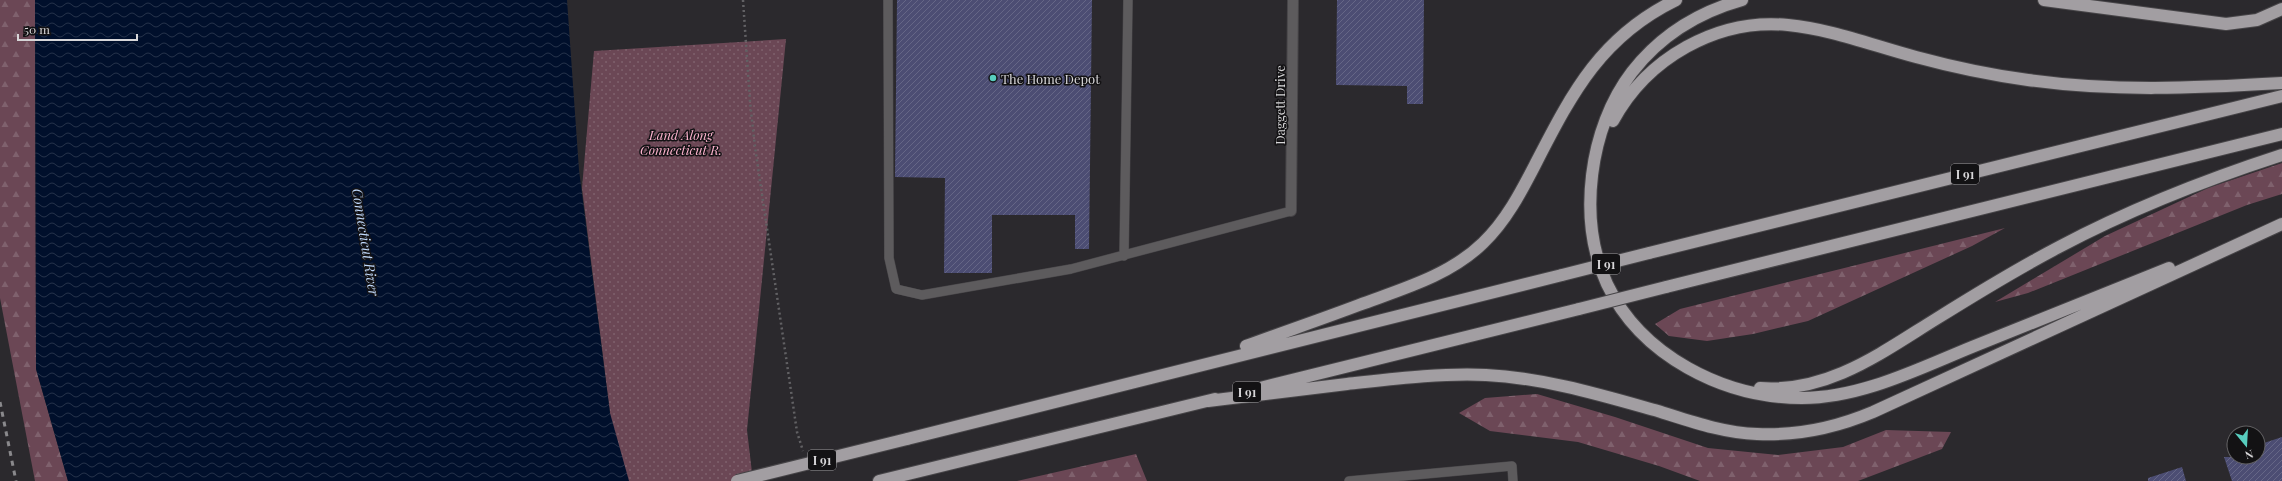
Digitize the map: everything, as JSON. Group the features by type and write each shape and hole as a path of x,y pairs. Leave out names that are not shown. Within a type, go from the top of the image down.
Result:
{"highway":[{"path":"1186,368 1414,284 1440,273 1468,256 1490,236 1510,211 1567,103 1593,65 1612,43 1633,25 1676,0"},
{"path":"1742,0 1708,12 1686,24 1663,40 1642,60 1624,84 1610,110 1600,139 1590,202 1595,247 1607,283 1621,307 1640,330 1676,361 1719,383 1754,393 1803,398 1847,393 1934,362 2282,224"},
{"path":"2044,0 2226,24 2257,20 2282,9"},
{"path":"1594,170 1604,140 1616,114 1633,91 1652,71 1674,54 1698,40 1744,26 1773,24 1803,27 1943,64 2000,76 2058,84 2155,89 2282,83"},
{"name":"I 91","path":"737,481 2282,96"},
{"name":"I 91","path":"878,481 1666,288 2282,134"},
{"path":"1676,361 1720,381 1754,387 1785,388 1827,380 1862,365 1972,297 2078,237 2191,186 2282,155"},
{"path":"1208,401 1409,377 1486,375 1530,379 1572,387 1726,430 1756,434 1801,433 1830,428 1873,412 2282,224"}],"street":[{"name":"Daggett Drive","path":"1291,211 1293,0"}],"lane":[{"path":"888,0 889,258 896,289 922,295 1071,270 1291,211"},
{"path":"1124,256 1128,0"},
{"path":"1349,481 1512,466 1513,481"}],"path":[{"path":"743,0 750,102 755,147 794,411 804,453"}],"green space":[{"path":"0,0 35,0 36,369 68,481 35,481 0,298"},
{"name":"Land Along Connecticut R.","path":"786,39 747,430 753,481 574,481 610,413 582,188 594,51"},
{"path":"2282,163 2282,194 2247,205 2028,293 1995,302 2105,236 2208,188"},
{"path":"2005,228 1972,246 1808,321 1753,334 1707,341 1669,336 1655,324 1680,309"},
{"path":"1537,394 1615,417 1708,448 1778,455 1843,447 1886,430 1951,432 1942,449 1858,481 1700,481 1659,466 1578,442 1490,431 1459,413 1485,398"},
{"path":"1136,454 1147,481 1017,481"}],"water":[{"name":"Connecticut River","path":"35,0 567,0 579,170 610,413 629,481 68,481 36,369"}],"building":[{"name":"The Home Depot","path":"897,0 1092,0 1089,249 1075,249 1075,215 992,215 992,273 944,273 945,178 895,177"},
{"path":"1337,0 1424,0 1423,104 1407,104 1407,86 1336,85"},
{"path":"2282,437 2282,481 2232,481 2227,465 2266,465 2266,442"},
{"path":"2182,467 2186,481 2148,481 2148,478"}],"railway":[{"path":"0,402 16,481"}],"place":[{"name":"The Home Depot","path":"993,78"}]}
